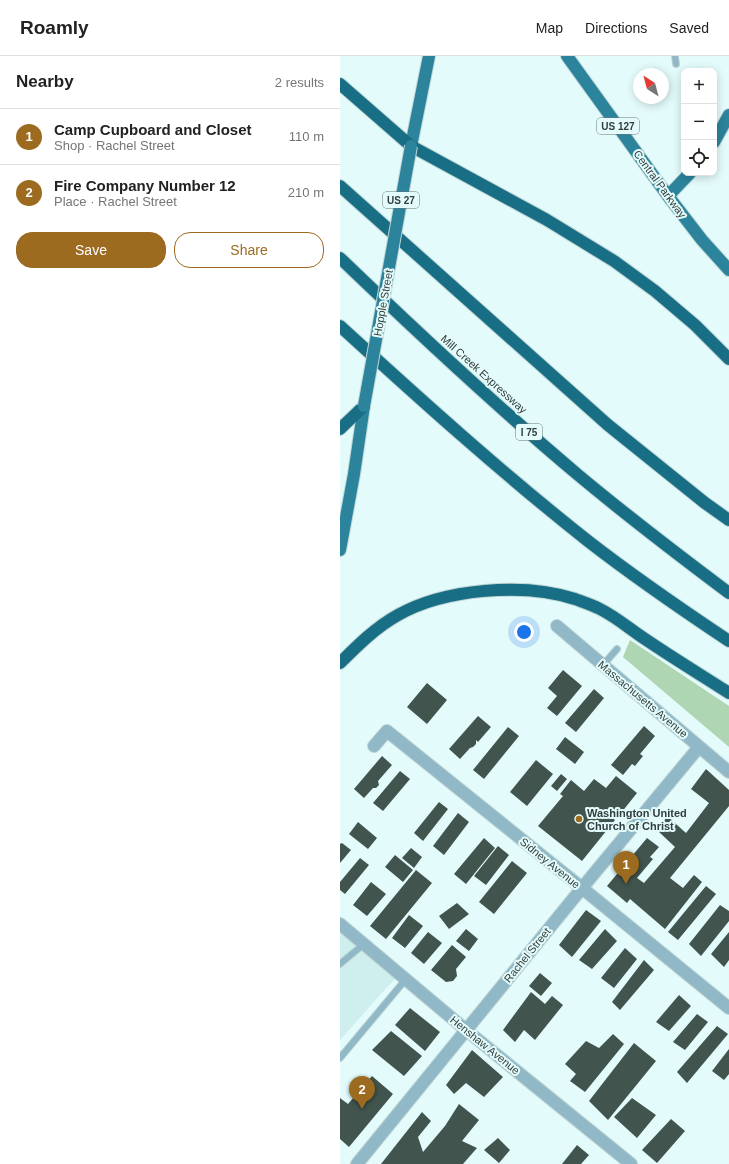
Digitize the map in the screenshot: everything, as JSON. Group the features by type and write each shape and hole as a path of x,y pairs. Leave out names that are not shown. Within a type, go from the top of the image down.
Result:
{"highway":[{"path":"340,84 411,146 547,220 614,261 655,291 695,325 729,359"},
{"path":"340,186 608,425 699,498 729,520"},
{"name":"Mill Creek Expressway","path":"340,258 440,354 576,473 643,528 729,593"},
{"path":"340,326 443,419 542,503 633,574 729,641"},
{"path":"340,429 364,406"},
{"path":"340,663 374,632 397,616 418,605 448,596 485,591 516,590 544,592 574,599 601,610 622,622 729,693"}],"main road":[{"name":"Hopple Street","path":"340,550 354,474 364,406 411,146 429,56"},
{"name":"Central Parkway","path":"567,56 668,196 702,240 729,270"},
{"path":"715,140 729,115"},
{"path":"668,196 687,176"}],"street":[{"name":"Massachusetts Avenue","path":"556,626 729,772"},
{"name":"Sidney Avenue","path":"374,746 387,731 729,1008"},
{"name":"Rachel Street","path":"357,1164 699,747"},
{"name":"Henshaw Avenue","path":"340,924 466,1030 631,1164"}],"lane":[{"path":"675,56 676,64"},
{"path":"603,665 617,648"},
{"path":"340,964 364,944"},
{"path":"340,1058 406,979"}],"shaded area":[{"path":"340,924 399,974 340,1040"}],"green space":[{"path":"630,640 729,706 729,747 623,657"}],"building":[{"path":"563,670 582,686 557,716 547,708 557,696 548,688"},
{"path":"427,683 447,700 427,724 407,707"},
{"path":"594,689 604,698 576,732 565,723"},
{"path":"478,716 491,727 478,742 476,740 476,744 460,759 449,749"},
{"path":"644,726 655,736 640,754 643,756 635,766 632,764 623,775 611,765"},
{"path":"508,727 519,736 484,779 473,770"},
{"path":"565,737 584,752 575,764 556,749"},
{"path":"382,756 392,765 378,781 379,785 376,788 373,788 364,798 354,789"},
{"path":"536,760 553,774 527,806 510,792"},
{"path":"706,769 729,790 729,806 670,878 683,888 694,875 702,882 665,929 630,899 627,903 607,886 647,838 659,847 650,857 653,859 637,878 644,883 675,847 658,831 667,816 686,833 709,803 691,789"},
{"path":"400,771 410,779 383,811 373,803"},
{"path":"561,774 567,779 557,791 551,786"},
{"name":"Washington United Church of Christ","path":"616,776 637,793 617,818 612,813 610,816 615,820 582,861 538,826 563,796 560,794 571,780 584,791 594,779 606,788"},
{"path":"439,802 448,809 423,841 414,833"},
{"path":"458,813 469,822 444,855 433,846"},
{"path":"358,822 377,838 368,849 349,834"},
{"path":"484,838 495,848 466,884 454,874"},
{"path":"342,843 351,850 340,863 340,844"},
{"path":"498,846 509,855 486,885 474,876"},
{"path":"411,848 422,857 414,868 402,858"},
{"path":"395,855 413,870 403,882 385,867"},
{"path":"360,858 369,865 345,894 340,890 340,882"},
{"path":"512,861 527,873 494,914 479,902"},
{"path":"416,870 432,883 386,939 370,926"},
{"path":"371,882 386,894 367,916 353,905"},
{"path":"706,886 716,894 678,940 668,932"},
{"path":"457,903 469,914 449,929 439,916"},
{"path":"720,905 729,911 729,921 701,956 689,944"},
{"path":"586,910 601,921 572,957 559,945"},
{"path":"409,915 423,926 405,948 392,938"},
{"path":"466,929 478,939 469,951 456,941"},
{"path":"605,929 617,941 592,969 579,960"},
{"path":"428,932 442,943 424,964 411,953"},
{"path":"729,932 729,960 724,967 711,954"},
{"path":"452,945 466,957 456,969 457,976 453,981 446,982 431,970"},
{"path":"625,948 637,959 614,988 601,978"},
{"path":"644,960 654,970 620,1010 612,1002"},
{"path":"540,973 552,983 541,996 529,986"},
{"path":"531,992 545,1004 552,996 563,1005 535,1040 524,1030 515,1042 503,1030"},
{"path":"679,995 691,1006 669,1031 656,1022"},
{"path":"410,1008 440,1032 425,1051 395,1025"},
{"path":"697,1014 708,1022 685,1050 673,1042"},
{"path":"717,1026 728,1034 687,1083 677,1072"},
{"path":"391,1031 422,1056 404,1076 372,1050"},
{"path":"613,1034 624,1044 585,1092 570,1081 576,1074 565,1064 586,1041 599,1048"},
{"path":"634,1043 656,1061 608,1120 589,1101"},
{"path":"729,1049 729,1074 724,1080 712,1071"},
{"path":"472,1050 503,1077 484,1097 466,1083 454,1094 446,1085"},
{"path":"372,1076 393,1094 349,1147 340,1139 340,1098 348,1104"},
{"path":"632,1098 656,1115 637,1138 614,1117"},
{"path":"459,1104 479,1120 462,1141 477,1148 463,1164 381,1164 422,1112 431,1121 418,1137 423,1152 445,1126"},
{"path":"671,1119 685,1131 657,1163 642,1150"},
{"path":"498,1138 510,1150 499,1163 484,1150"},
{"path":"577,1145 589,1155 581,1164 562,1164"}],"place":[{"name":"Washington United Church of Christ","path":"579,819"},
{"name":"Camp Cupboard and Closet","path":"626,884"},
{"name":"Fire Company Number 12","path":"362,1109"}]}
